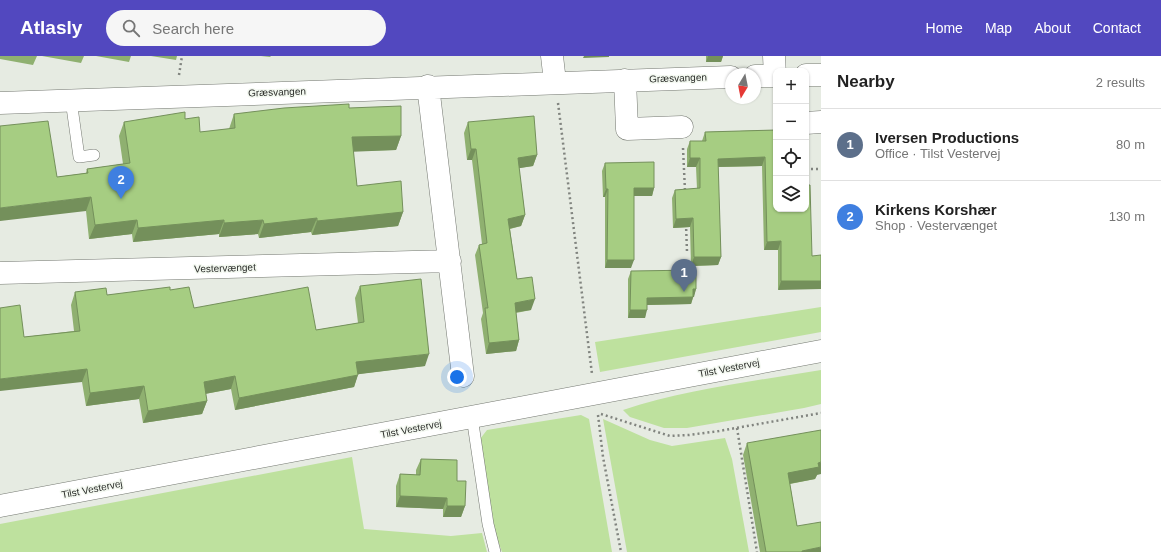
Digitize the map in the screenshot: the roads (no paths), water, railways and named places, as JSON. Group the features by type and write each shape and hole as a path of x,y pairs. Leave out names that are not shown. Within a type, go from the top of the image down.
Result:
{"street":[{"path":"552,56 555,82"},
{"path":"809,75 821,74"},
{"name":"Græsvangen","path":"0,103 428,86 725,77"},
{"path":"625,80 627,129 682,127"},
{"path":"428,86 463,376"},
{"path":"809,123 821,122"},
{"name":"Vestervænget","path":"0,273 450,261"},
{"name":"Tilst Vestervej","path":"0,506 821,350"}],"lane":[{"path":"71,100 79,157 94,155"},
{"path":"472,417 488,524 495,552"}],"place":[{"name":"Kirkens Korshær","path":"121,199"},
{"name":"Iversen Productions","path":"684,292"}]}
